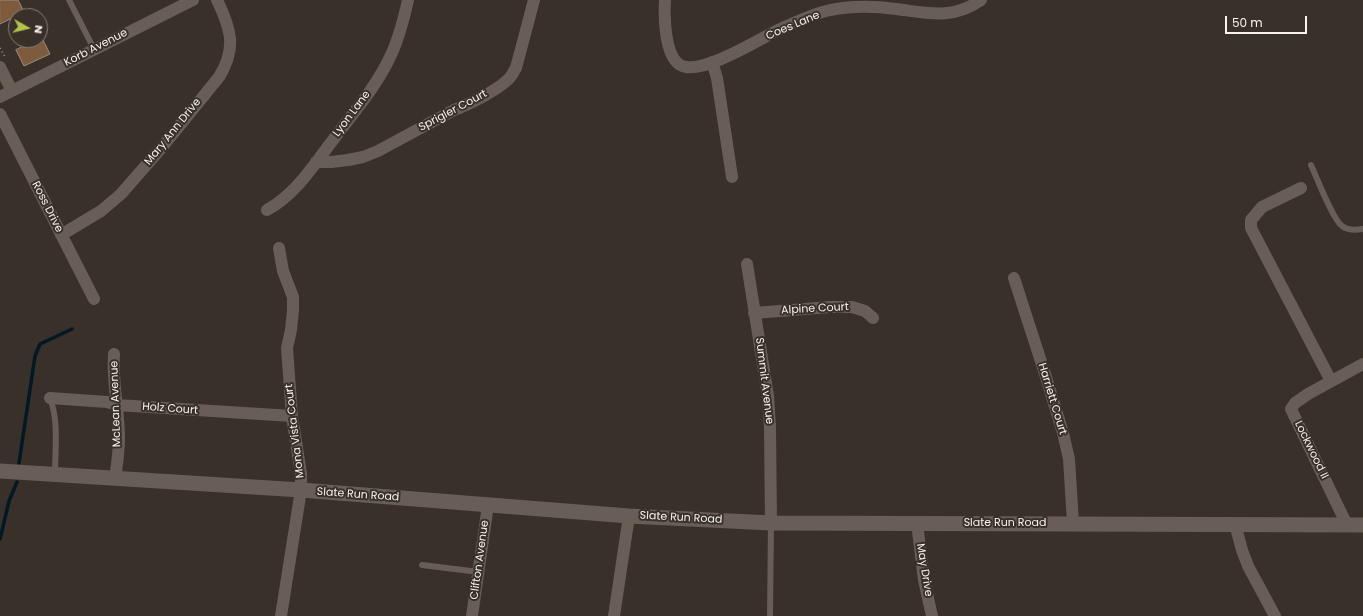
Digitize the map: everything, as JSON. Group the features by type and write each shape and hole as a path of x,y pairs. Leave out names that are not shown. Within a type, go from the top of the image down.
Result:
{"street":[{"name":"Korb Avenue","path":"0,97 94,49 178,3 193,0"},
{"name":"Mary Ann Drive","path":"61,235 101,212 121,194 163,146 219,77 227,62 231,46 228,26 217,0"},
{"name":"Lyon Lane","path":"267,210 281,201 296,187 362,102 396,44 408,0"},
{"name":"Sprigler Court","path":"316,162 348,160 378,151 466,105 504,83 511,77 516,68 534,0"},
{"name":"Coes Lane","path":"665,0 666,32 670,51 673,59 679,65 686,67 695,67 712,62 811,16 828,11 861,7 943,14 962,10 981,0"},
{"path":"712,62 717,78 732,177"},
{"path":"0,67 12,91"},
{"name":"Ross Drive","path":"0,114 94,300"},
{"path":"1301,188 1262,206 1251,220 1252,228 1331,381"},
{"name":"Mona Vista Court","path":"279,248 283,271 293,297 291,330 286,348 292,416 301,474 300,490 280,616"},
{"name":"Summit Avenue","path":"746,264 768,396 770,427 771,523"},
{"name":"Harriett Court","path":"1014,278 1063,433 1069,459 1073,523"},
{"name":"Alpine Court","path":"754,313 830,307 852,307 865,311 873,318"},
{"name":"McLean Avenue","path":"114,354 119,439 115,479"},
{"name":"Lockwood II","path":"1347,525 1291,409 1295,402 1363,364"},
{"name":"Holz Court","path":"50,398 106,402 117,405 292,416"},
{"name":"Slate Run Road","path":"0,472 300,490 629,516 771,523 1363,525"},
{"name":"Clifton Avenue","path":"472,616 488,505"},
{"path":"614,616 629,516"},
{"name":"May Drive","path":"917,523 924,580 932,616"},
{"path":"1235,524 1248,566 1275,616"}],"lane":[{"path":"69,0 94,49"},
{"path":"1311,166 1335,218 1342,227 1351,230 1363,228"},
{"path":"50,398 54,407 56,433 55,475"},
{"path":"770,616 771,523"},
{"path":"422,565 479,572"}],"building":[{"path":"0,0 18,0 22,8 8,8 8,20 0,24"},
{"path":"20,48 47,48 50,54 24,66 16,50"}],"waterway":[{"path":"19,463 35,356 40,344 72,329"},
{"path":"0,539 9,501 17,482"}]}
